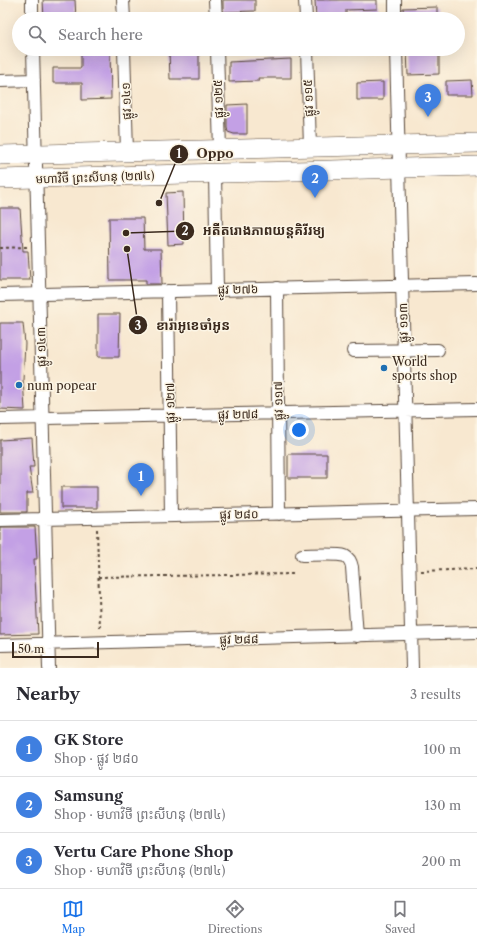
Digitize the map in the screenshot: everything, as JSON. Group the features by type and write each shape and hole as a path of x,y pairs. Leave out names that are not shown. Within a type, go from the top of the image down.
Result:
{"main road":[{"name":"មហាវិថី ព្រះសីហនុ (២៧៤)","path":"0,156 477,143"},
{"name":"មហាវិថី ព្រះសីហនុ (២៧៤)","path":"0,179 477,166"}],"street":[{"path":"32,0 32,12"},
{"path":"123,0 124,12"},
{"path":"215,0 216,12"},
{"path":"305,0 306,12"},
{"path":"395,0 395,12"},
{"name":"ផ្លូវ ១៤៣","path":"33,56 49,668"},
{"name":"ផ្លូវ ១៤១","path":"124,56 127,152"},
{"name":"ផ្លូវ ១២៥","path":"217,56 220,150"},
{"name":"ផ្លូវ ១១៥","path":"307,56 310,147"},
{"name":"ផ្លូវ ១១៣","path":"396,56 412,668"},
{"path":"0,81 34,80"},
{"path":"215,174 218,290"},
{"name":"ផ្លូវ ២៧៦","path":"0,295 477,284"},
{"name":"ផ្លូវ ១១៧","path":"276,288 279,514"},
{"name":"ផ្លូវ ១២៧","path":"168,291 172,516"},
{"path":"353,351 438,350"},
{"name":"ផ្លូវ ២៧៨","path":"0,419 477,409"},
{"name":"ផ្លូវ ២៨០","path":"0,520 477,509"},
{"path":"302,555 337,555 345,556 350,560 352,566 357,636"},
{"name":"ផ្លូវ ២៨៨","path":"0,645 411,635 477,632"}],"path":[{"path":"0,248 38,247"},
{"path":"97,518 100,643"},
{"path":"409,571 477,570"},
{"path":"98,577 293,574"}],"building":[{"path":"43,0 75,0 76,12 44,12"},
{"path":"223,0 255,0 255,11 223,12"},
{"path":"315,0 377,0 377,9 346,10 346,12 316,12"},
{"path":"437,7 437,12 403,12 403,8"},
{"path":"81,56 110,56 111,99 82,100 82,83 53,83 53,68 81,68"},
{"path":"169,56 199,56 199,79 170,79"},
{"path":"407,56 439,56 439,74 408,75"},
{"path":"291,59 291,78 258,78 259,81 229,82 229,62"},
{"path":"472,80 473,95 446,95 446,81"},
{"path":"383,82 383,100 357,100 357,83"},
{"path":"247,104 247,134 234,134 228,132 227,105"},
{"path":"183,192 184,244 168,245 166,193"},
{"path":"0,208 20,208 23,251 28,251 30,280 0,280"},
{"path":"109,218 143,218 144,249 161,249 162,284 146,284 146,280 110,280"},
{"path":"98,314 120,314 119,357 98,357"},
{"path":"0,323 23,323 25,344 23,379 25,410 0,409"},
{"path":"32,438 34,467 29,467 33,493 27,493 27,512 0,512 0,440"},
{"path":"288,454 327,454 327,478 288,478"},
{"path":"61,487 97,487 97,508 61,508"},
{"path":"0,527 35,527 37,559 34,559 38,634 0,635"}],"place":[{"name":"Vertu Care Phone Shop","path":"428,117"},
{"name":"Samsung","path":"315,198"},
{"name":"Oppo","path":"159,203"},
{"name":"អតីតរោងភាពយន្តគិរីរម្យ","path":"126,233"},
{"name":"ខារ៉ាអូខេចាំអូន","path":"127,249"},
{"name":"World sports shop","path":"384,368"},
{"name":"num popear","path":"19,385"},
{"name":"GK Store","path":"141,496"}]}
